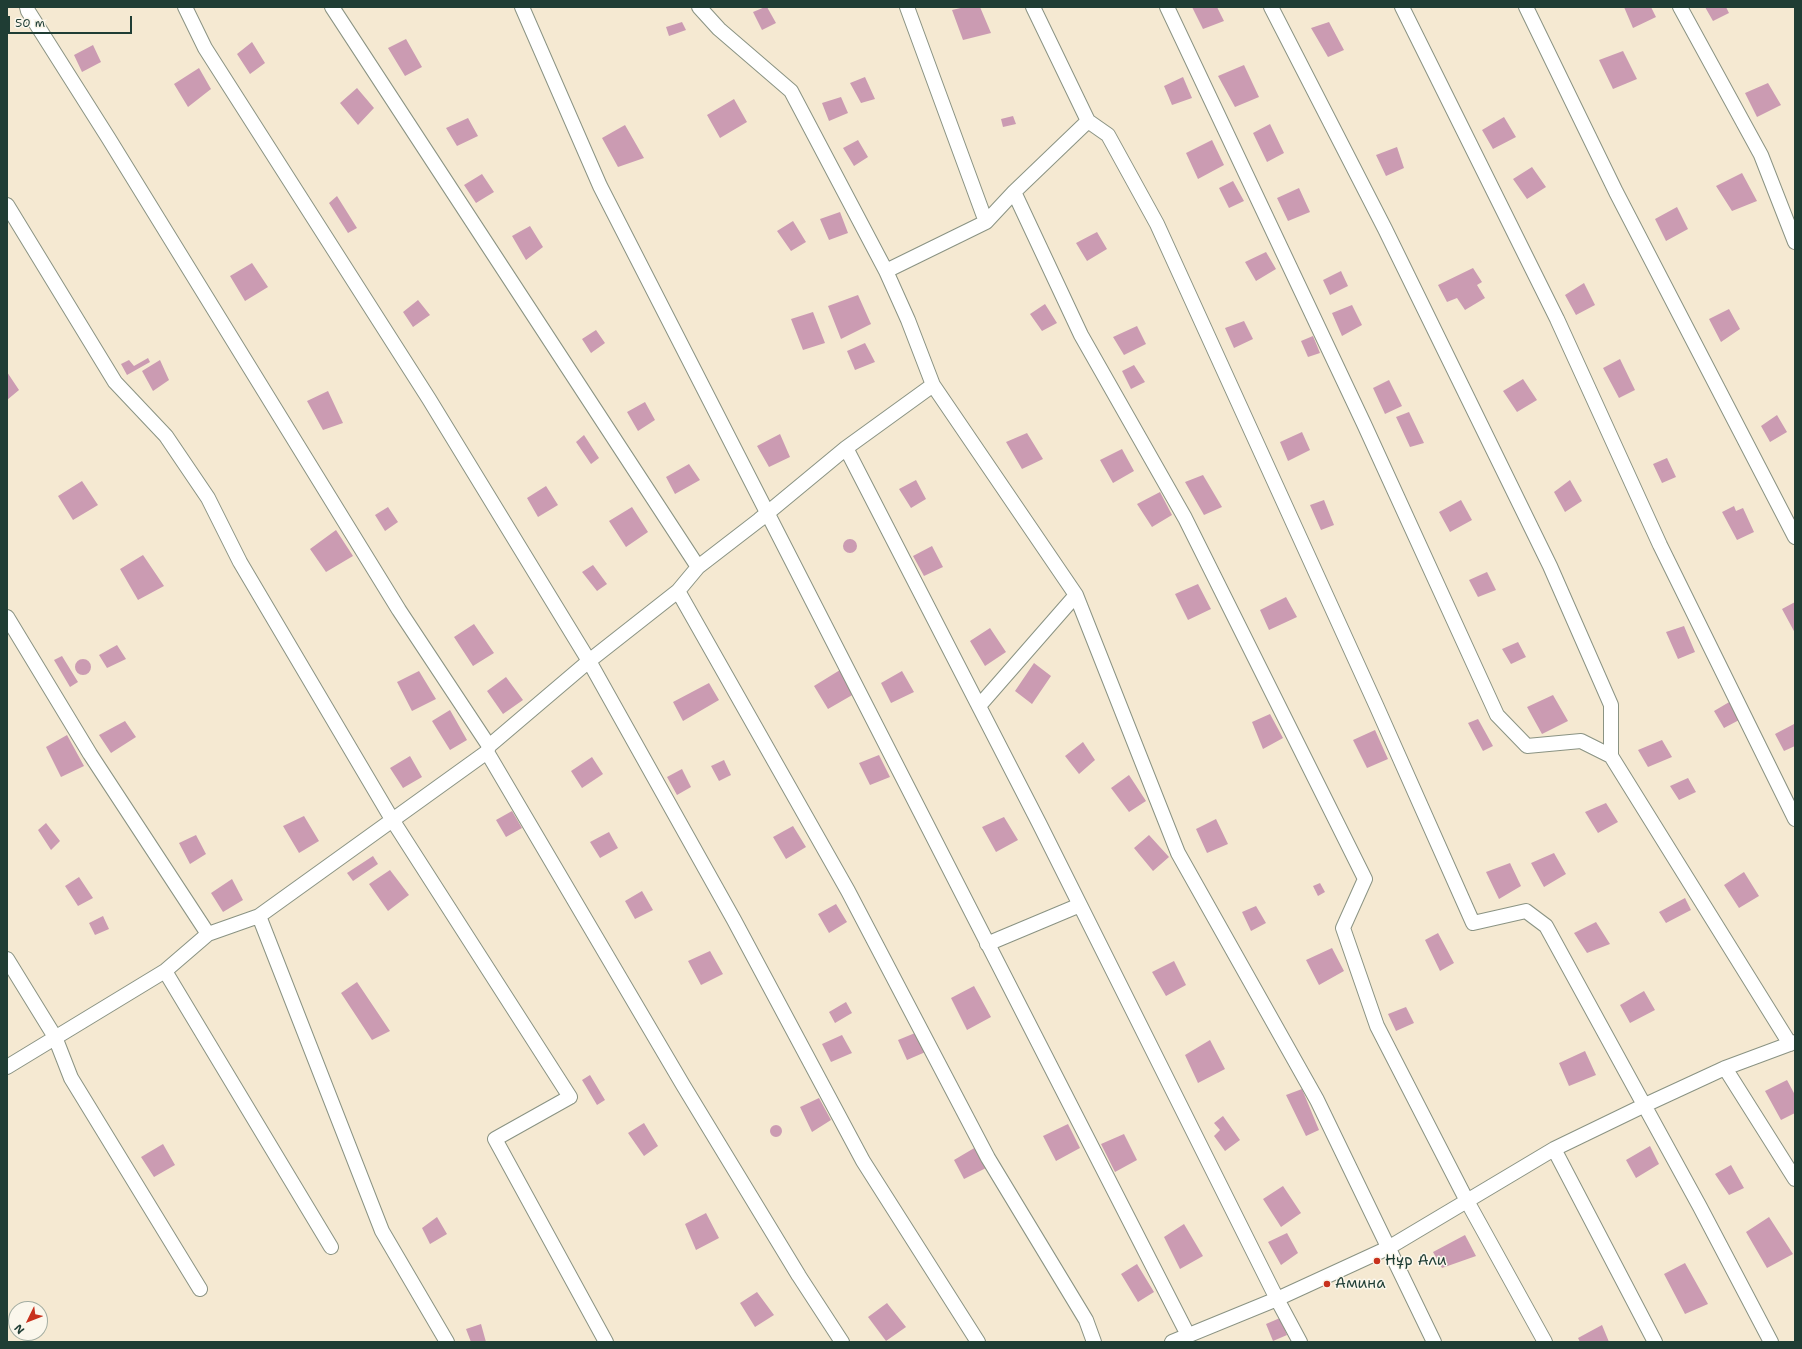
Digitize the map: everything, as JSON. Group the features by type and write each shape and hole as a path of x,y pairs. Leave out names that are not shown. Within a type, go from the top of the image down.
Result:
{"street":[{"path":"27,7 28,11 399,610 488,749 683,1085 795,1269 842,1342"},
{"path":"185,7 205,48 429,399 589,661 734,920 863,1161 978,1342"},
{"path":"332,7 698,566"},
{"path":"522,7 600,186 1188,1334"},
{"path":"699,7 719,29 791,91 886,271 908,320 933,385 1076,595 1178,853 1317,1100 1434,1342"},
{"path":"907,7 986,222"},
{"path":"1033,7 1088,121 1108,136 1157,224 1473,922 1526,911 1546,926 1645,1105 1771,1342"},
{"path":"1167,7 1364,424 1497,716 1527,746 1581,741 1611,756 1792,1043 1725,1068 1554,1149 1388,1248 1277,1299 1188,1334 1174,1342"},
{"path":"1271,7 1385,229 1550,566 1611,704 1611,756"},
{"path":"1402,7 1557,319 1660,545 1795,819"},
{"path":"1526,7 1616,192 1795,536"},
{"path":"1680,7 1761,155 1795,242"},
{"path":"886,271 986,222 1014,192 1088,121"},
{"path":"1014,192 1081,335 1185,518 1365,878 1343,928 1377,1026 1467,1201 1545,1342"},
{"path":"7,205 115,382 166,436 208,498 240,562 393,820 570,1097 495,1139 606,1342"},
{"path":"7,1067 165,971 208,934 259,916 393,820 488,749 589,661 678,591 698,566 767,513 846,448 933,385"},
{"path":"846,448 979,706 1300,1342"},
{"path":"678,591 848,891 988,1158 1086,1320 1094,1342"},
{"path":"979,706 1076,595"},
{"path":"7,617 90,754 208,934"},
{"path":"987,944 1080,905"},
{"path":"259,916 382,1231 447,1342"},
{"path":"7,959 55,1037 71,1078 200,1288"},
{"path":"165,971 331,1247"},
{"path":"1725,1068 1795,1179"},
{"path":"1554,1149 1655,1342"}],"building":[{"path":"767,7 776,23 762,30 753,12"},
{"path":"965,7 980,7 991,33 963,40 952,10"},
{"path":"1192,7 1217,7 1224,21 1203,29"},
{"path":"1624,7 1651,7 1656,17 1633,28"},
{"path":"1705,7 1726,7 1729,13 1713,21"},
{"path":"682,22 686,30 669,36 666,27"},
{"path":"1329,22 1344,50 1328,57 1311,28"},
{"path":"406,39 422,67 405,76 388,48"},
{"path":"252,42 265,63 250,74 237,54"},
{"path":"93,45 101,62 82,72 74,55"},
{"path":"1623,51 1637,79 1613,89 1599,60"},
{"path":"1244,65 1259,97 1235,107 1218,76"},
{"path":"199,68 211,89 188,107 174,84"},
{"path":"865,77 875,99 861,103 850,83"},
{"path":"1183,77 1192,98 1172,105 1164,86"},
{"path":"1768,83 1781,105 1757,117 1745,93"},
{"path":"357,88 374,108 358,125 340,103"},
{"path":"841,97 848,113 829,121 822,103"},
{"path":"734,99 747,122 720,138 707,115"},
{"path":"1013,116 1016,124 1003,127 1001,119"},
{"path":"1504,117 1516,137 1493,149 1482,130"},
{"path":"468,118 478,136 457,146 446,128"},
{"path":"1270,124 1284,153 1267,162 1253,133"},
{"path":"625,125 644,158 618,167 602,138"},
{"path":"858,140 868,157 854,166 843,148"},
{"path":"1212,140 1224,165 1198,179 1186,153"},
{"path":"1397,147 1404,168 1386,176 1376,155"},
{"path":"1532,167 1546,187 1527,199 1513,179"},
{"path":"1742,173 1757,201 1732,211 1716,186"},
{"path":"482,174 494,192 476,203 464,185"},
{"path":"1233,181 1244,201 1229,208 1219,188"},
{"path":"1299,188 1310,212 1288,221 1277,198"},
{"path":"337,196 357,228 348,233 329,203"},
{"path":"1677,207 1688,229 1666,241 1655,219"},
{"path":"840,212 848,233 829,240 820,219"},
{"path":"793,221 806,242 791,251 777,231"},
{"path":"530,226 543,247 526,260 512,236"},
{"path":"1097,232 1107,249 1087,261 1076,243"},
{"path":"1266,252 1276,269 1256,281 1245,262"},
{"path":"252,263 268,287 245,301 230,276"},
{"path":"1473,268 1482,282 1477,285 1485,298 1465,310 1457,298 1447,302 1438,285"},
{"path":"1341,271 1348,286 1330,295 1323,280"},
{"path":"1584,283 1595,305 1576,315 1565,295"},
{"path":"858,295 871,324 841,339 828,306"},
{"path":"418,300 430,315 413,327 403,312"},
{"path":"1045,304 1057,323 1042,331 1030,314"},
{"path":"1352,305 1362,325 1342,336 1332,313"},
{"path":"1729,309 1740,329 1721,342 1709,319"},
{"path":"813,312 825,343 803,350 791,319"},
{"path":"1244,321 1253,339 1234,348 1225,328"},
{"path":"1137,326 1146,344 1124,355 1113,337"},
{"path":"596,330 605,343 591,353 582,339"},
{"path":"1313,336 1320,353 1308,357 1301,341"},
{"path":"865,343 875,362 855,370 847,351"},
{"path":"148,358 150,362 127,375 121,364 129,360 134,366"},
{"path":"1620,359 1635,390 1619,398 1603,368"},
{"path":"160,360 169,380 153,391 142,371"},
{"path":"1134,365 1145,382 1131,389 1122,371"},
{"path":"7,372 19,390 7,400"},
{"path":"1523,379 1537,400 1517,412 1503,391"},
{"path":"1389,380 1402,406 1385,414 1373,388"},
{"path":"328,391 343,423 323,430 307,401"},
{"path":"645,402 655,420 638,431 627,412"},
{"path":"1409,412 1424,443 1410,447 1396,417"},
{"path":"1777,415 1787,432 1770,442 1761,426"},
{"path":"1302,432 1310,450 1288,461 1280,442"},
{"path":"1027,433 1043,459 1022,469 1006,442"},
{"path":"780,434 790,457 769,467 757,446"},
{"path":"584,435 599,458 591,464 576,442"},
{"path":"1122,449 1134,471 1113,483 1100,460"},
{"path":"1667,458 1676,477 1662,483 1653,464"},
{"path":"689,464 700,480 675,494 666,477"},
{"path":"1203,475 1222,507 1204,515 1185,482"},
{"path":"916,480 926,499 911,508 899,489"},
{"path":"1570,480 1582,501 1565,512 1554,492"},
{"path":"82,481 98,505 73,520 58,496"},
{"path":"546,486 558,505 538,517 527,498"},
{"path":"1160,492 1172,515 1152,527 1137,504"},
{"path":"1324,500 1334,525 1321,530 1310,505"},
{"path":"1461,500 1472,520 1450,532 1439,512"},
{"path":"1734,506 1736,511 1743,508 1754,532 1737,540 1722,512"},
{"path":"388,507 398,522 385,531 375,515"},
{"path":"632,507 648,532 626,547 609,521"},
{"path":"336,530 353,556 326,572 310,549"},
{"path":"850,539 855,541 857,546 855,551 850,553 845,551 843,546 845,541"},
{"path":"932,546 943,567 924,576 913,556"},
{"path":"143,555 164,586 138,600 120,569"},
{"path":"593,565 607,584 597,591 582,572"},
{"path":"1487,572 1496,590 1478,597 1469,580"},
{"path":"1198,584 1211,609 1188,620 1175,594"},
{"path":"1286,597 1297,617 1269,630 1260,610"},
{"path":"1795,602 1795,633 1782,609"},
{"path":"474,624 494,653 473,666 454,637"},
{"path":"1684,626 1695,652 1678,659 1666,632"},
{"path":"990,628 1006,652 985,666 970,641"},
{"path":"1518,642 1526,657 1511,664 1502,649"},
{"path":"117,645 126,659 107,668 99,655"},
{"path":"62,656 78,682 70,687 54,660"},
{"path":"80,659 86,659 91,664 89,673 86,675 80,675 75,670 75,664"},
{"path":"1034,663 1051,676 1032,704 1015,691"},
{"path":"840,670 854,694 828,709 814,686"},
{"path":"419,671 436,699 412,711 397,682"},
{"path":"902,671 914,692 891,703 881,683"},
{"path":"506,677 523,700 503,714 487,691"},
{"path":"709,683 719,700 683,721 673,702"},
{"path":"1553,695 1568,721 1542,734 1527,707"},
{"path":"1731,701 1741,719 1724,728 1714,711"},
{"path":"450,710 467,740 450,750 432,721"},
{"path":"1270,714 1283,738 1263,749 1252,722"},
{"path":"1478,719 1493,746 1483,751 1468,723"},
{"path":"125,721 136,737 111,753 99,735"},
{"path":"1794,724 1795,746 1784,751 1775,734"},
{"path":"1375,730 1388,759 1367,768 1353,740"},
{"path":"67,735 84,766 61,777 46,747"},
{"path":"1662,740 1672,757 1648,767 1638,750"},
{"path":"1083,742 1095,760 1079,774 1065,756"},
{"path":"879,755 890,777 870,785 859,763"},
{"path":"410,756 422,777 403,788 390,768"},
{"path":"592,757 603,774 582,788 571,771"},
{"path":"724,760 731,775 719,781 711,766"},
{"path":"682,769 691,787 677,795 667,777"},
{"path":"1129,775 1146,801 1129,812 1111,788"},
{"path":"1688,778 1696,792 1679,800 1670,786"},
{"path":"1606,803 1618,822 1598,833 1585,812"},
{"path":"512,811 522,828 506,837 496,820"},
{"path":"304,816 319,841 299,853 283,826"},
{"path":"1004,817 1018,840 996,852 982,827"},
{"path":"1216,819 1228,844 1207,853 1196,829"},
{"path":"46,823 60,841 51,850 38,830"},
{"path":"793,826 806,847 786,859 773,837"},
{"path":"609,832 618,848 600,858 590,842"},
{"path":"196,835 206,854 190,864 179,843"},
{"path":"1149,835 1169,857 1153,871 1134,848"},
{"path":"1554,853 1566,874 1544,887 1531,863"},
{"path":"373,856 378,864 353,881 347,873"},
{"path":"1510,863 1521,886 1499,899 1486,872"},
{"path":"390,870 409,895 388,911 369,884"},
{"path":"1744,872 1759,896 1739,908 1724,885"},
{"path":"79,877 93,898 78,906 65,886"},
{"path":"232,879 243,900 223,912 211,893"},
{"path":"1320,883 1325,892 1318,896 1313,886"},
{"path":"642,891 653,910 635,919 625,901"},
{"path":"1685,898 1691,910 1666,923 1659,912"},
{"path":"836,904 847,922 829,933 818,914"},
{"path":"1256,906 1266,923 1251,931 1242,912"},
{"path":"103,916 109,929 95,935 89,923"},
{"path":"1596,922 1610,944 1587,953 1574,933"},
{"path":"1438,933 1454,963 1440,971 1425,940"},
{"path":"1332,948 1344,971 1319,985 1306,960"},
{"path":"710,951 723,974 701,985 688,961"},
{"path":"1174,961 1186,985 1166,996 1152,972"},
{"path":"357,982 390,1031 372,1040 341,993"},
{"path":"974,986 991,1017 967,1030 951,998"},
{"path":"1644,991 1655,1010 1630,1023 1620,1005"},
{"path":"846,1002 852,1013 835,1023 829,1012"},
{"path":"1406,1007 1414,1023 1396,1031 1388,1014"},
{"path":"920,1031 930,1050 907,1060 898,1040"},
{"path":"842,1035 852,1053 831,1062 822,1044"},
{"path":"1210,1040 1225,1069 1198,1083 1185,1055"},
{"path":"1585,1051 1596,1075 1569,1086 1559,1063"},
{"path":"590,1075 605,1100 597,1105 582,1080"},
{"path":"1787,1080 1795,1095 1795,1113 1781,1120 1765,1091"},
{"path":"1302,1089 1319,1130 1306,1136 1286,1095"},
{"path":"819,1098 831,1120 812,1132 800,1107"},
{"path":"1223,1116 1240,1140 1225,1151 1214,1136 1220,1130 1214,1123"},
{"path":"644,1123 658,1146 644,1156 628,1133"},
{"path":"1068,1124 1080,1148 1056,1161 1043,1136"},
{"path":"774,1125 778,1125 782,1131 778,1137 774,1137 770,1133 770,1129"},
{"path":"1124,1134 1137,1160 1115,1172 1101,1144"},
{"path":"163,1144 175,1165 154,1177 141,1157"},
{"path":"1650,1146 1659,1164 1636,1178 1626,1160"},
{"path":"976,1147 986,1168 964,1179 954,1160"},
{"path":"1731,1165 1744,1188 1729,1195 1715,1174"},
{"path":"1283,1186 1301,1213 1281,1227 1263,1199"},
{"path":"706,1213 719,1238 696,1250 685,1224"},
{"path":"437,1217 447,1234 430,1244 422,1228"},
{"path":"1769,1217 1793,1254 1767,1268 1746,1232"},
{"path":"1184,1224 1203,1256 1180,1269 1164,1237"},
{"path":"1287,1233 1298,1253 1281,1265 1268,1242"},
{"path":"1465,1235 1476,1256 1442,1268 1433,1252"},
{"path":"1685,1263 1708,1304 1685,1314 1664,1274"},
{"path":"1137,1264 1154,1292 1138,1302 1121,1274"},
{"path":"757,1292 774,1315 755,1327 740,1303"},
{"path":"887,1303 906,1327 886,1341 868,1317"},
{"path":"1280,1318 1287,1335 1273,1341 1266,1324"},
{"path":"481,1324 486,1342 471,1342 466,1329"},
{"path":"1602,1325 1609,1342 1580,1342 1578,1338"}],"place":[{"name":"Нұр Али","path":"1377,1261"},
{"name":"Амина","path":"1327,1284"}]}
